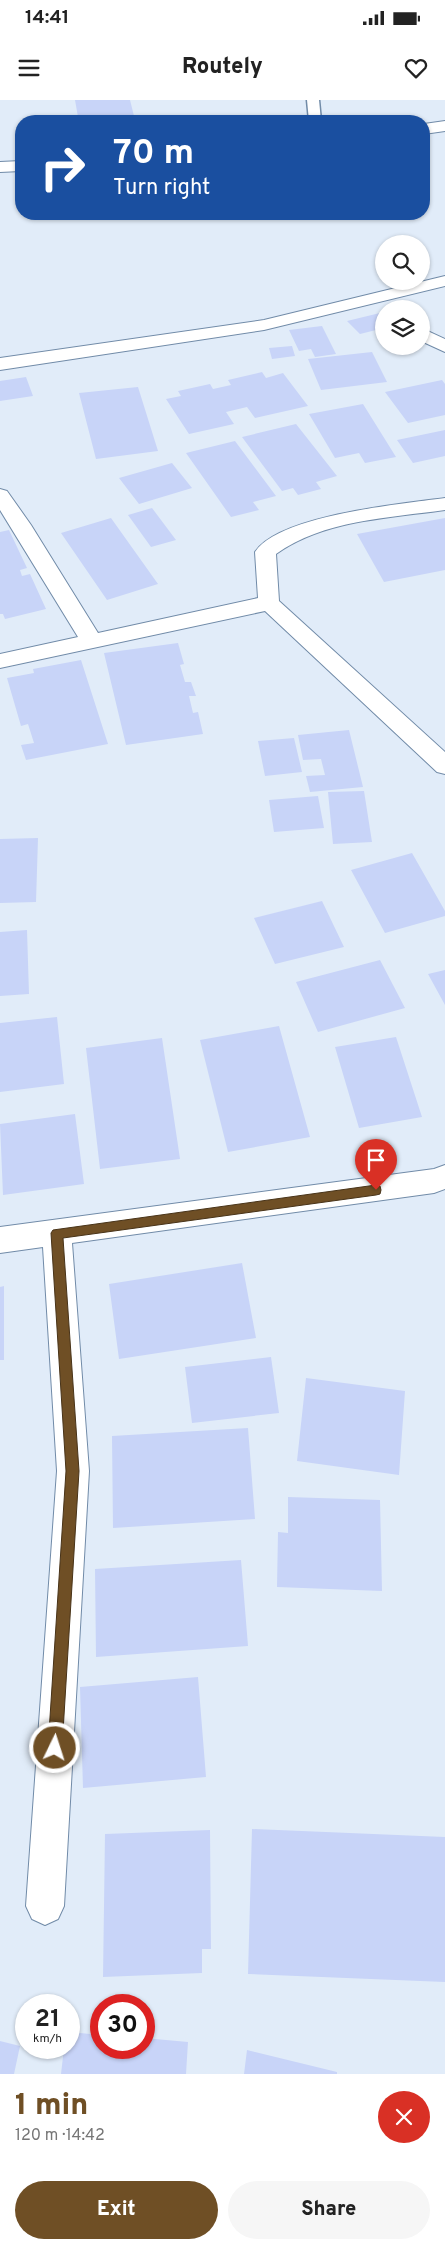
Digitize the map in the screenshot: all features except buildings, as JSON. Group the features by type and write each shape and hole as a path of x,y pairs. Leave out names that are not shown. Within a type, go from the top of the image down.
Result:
{"street":[{"path":"430,128 445,126"},
{"path":"0,167 15,166"},
{"path":"389,300 445,281"},
{"path":"0,364 264,325 375,304"},
{"path":"430,338 445,346"},
{"path":"0,495 21,525 92,641"},
{"path":"445,504 368,515 295,532 274,542 265,552 269,603 445,766"},
{"path":"0,661 269,603"},
{"path":"0,1240 424,1183 445,1177"},
{"path":"45,1906 73,1471 57,1233"}],"lane":[{"path":"313,100 314,115"}],"route":[{"path":"55,1748 73,1471 57,1233 376,1190"}]}
